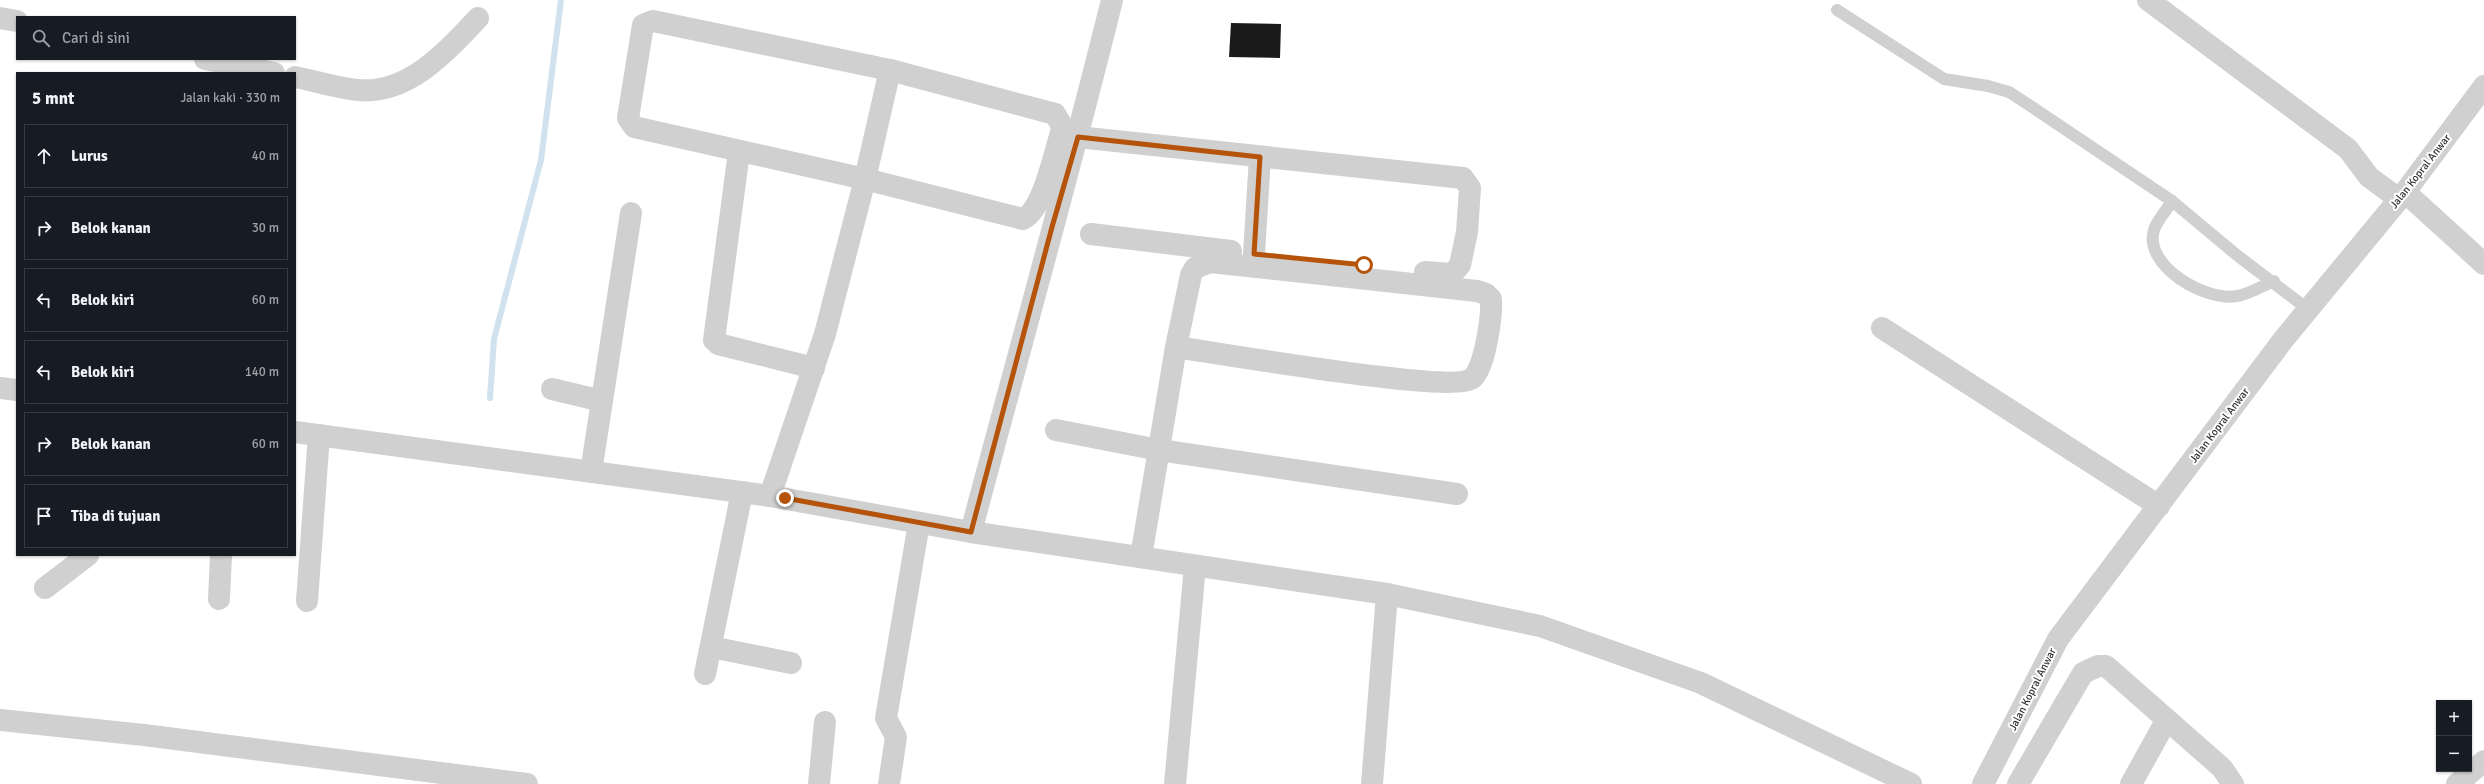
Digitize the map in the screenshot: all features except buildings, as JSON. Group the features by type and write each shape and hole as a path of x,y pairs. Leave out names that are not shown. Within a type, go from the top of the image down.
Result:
{"street":[{"path":"971,532 1052,227 1078,137 1112,0"},
{"path":"2162,4 2348,149 2369,177 2402,196 2484,264"},
{"path":"0,18 16,21"},
{"path":"296,77 359,90 383,89 407,79 436,60 478,18"},
{"path":"654,21 890,70 1055,114 1062,126 1038,204 1029,216 1023,219 865,179 739,152 634,127 628,122 643,25 654,21"},
{"path":"210,60 269,72"},
{"path":"770,496 825,334 865,179 890,70"},
{"name":"Jalan Kopral Anwar","path":"1983,784 2058,639 2283,340 2402,196 2484,86"},
{"path":"1078,137 1463,178 1470,188 1467,232 1460,265 1452,274 1254,254 1091,234"},
{"path":"739,152 714,340 718,344 814,368"},
{"path":"1254,254 1260,157"},
{"path":"591,472 631,213"},
{"path":"1141,557 1176,347 1191,275 1195,268 1210,262 1477,291 1486,294 1491,299 1481,369 1477,374 1465,382 1442,382 1316,368 1176,347"},
{"path":"1882,328 2158,506"},
{"path":"0,388 16,390"},
{"path":"552,389 602,401"},
{"path":"1056,430 1159,450 1457,494"},
{"path":"296,432 770,496 971,532 1387,594 1540,626 1700,683 1911,784"},
{"path":"307,601 319,435"},
{"path":"705,674 742,492"},
{"path":"889,784 896,737 886,718 919,523"},
{"path":"45,588 87,556"},
{"path":"219,599 222,556"},
{"path":"1174,784 1194,566"},
{"path":"1372,784 1387,594"},
{"path":"711,647 791,663"},
{"path":"2018,784 2083,673 2089,668 2098,666 2106,666 2166,721 2222,768 2233,784"},
{"path":"0,720 144,735 527,784"},
{"path":"2131,784 2166,721"},
{"path":"819,784 825,722"},
{"path":"2458,784 2484,761"}],"lane":[{"path":"1837,10 1944,79 1988,86 2009,92 2172,201 2238,256 2274,281 2309,310"},
{"path":"2172,201 2154,230 2153,245 2158,259 2171,272 2192,287 2225,296 2237,296 2274,281"}],"waterway":[{"path":"490,398 494,339 541,160 561,0"}],"route":[{"path":"785,498 971,532 1052,227 1078,137 1091,140 1260,157 1254,254 1364,265"}]}
